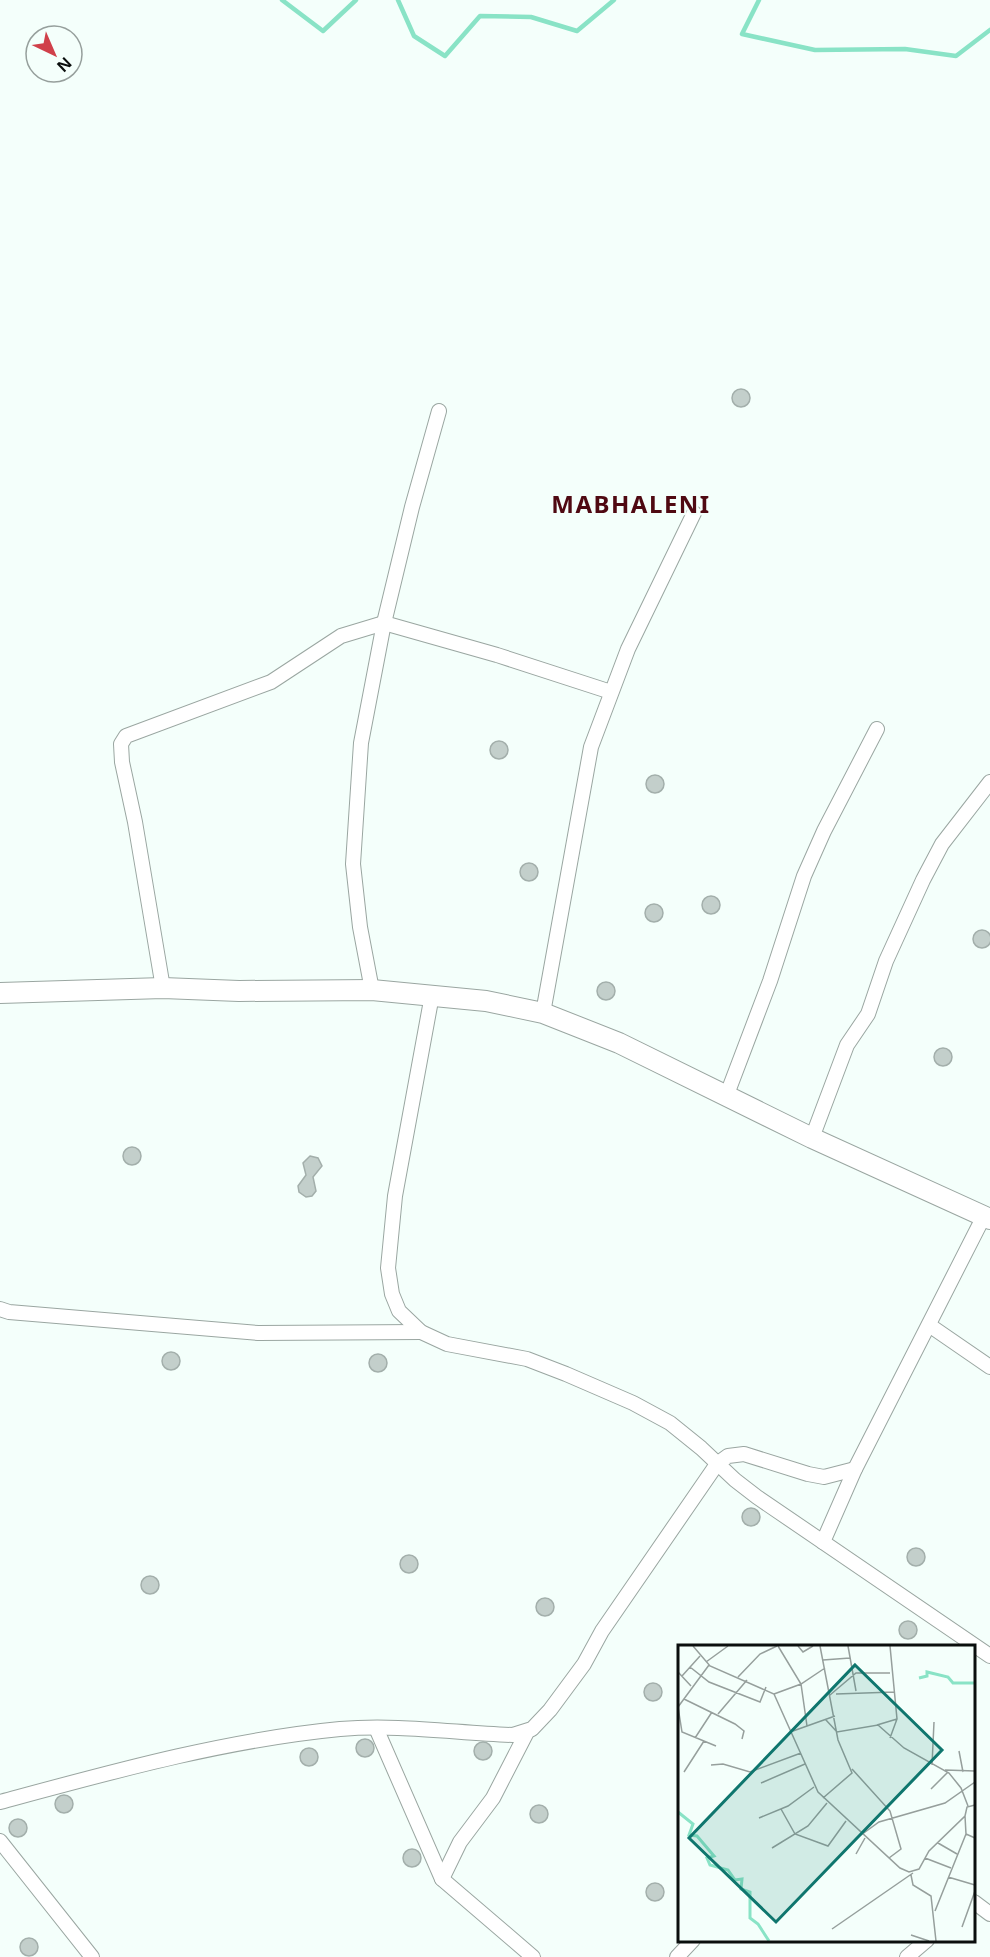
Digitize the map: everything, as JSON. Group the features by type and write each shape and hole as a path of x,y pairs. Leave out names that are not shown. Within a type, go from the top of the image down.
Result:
{"street":[{"path":"372,990 360,927 353,864 361,743 384,623 412,507 439,411"},
{"path":"543,1013 591,747 628,650 694,513"},
{"path":"163,988 135,822 122,762 121,744 126,736 271,682 341,636 384,623 497,655 611,692"},
{"path":"726,1097 770,981 804,876 824,831 877,729"},
{"path":"812,1138 847,1045 868,1014 886,960 923,880 942,844 990,782"},
{"path":"0,993 163,988 239,991 372,990 486,1001 543,1013 619,1043 812,1138 987,1217 855,1469 822,1542"},
{"path":"432,995 395,1196 388,1268 392,1294 399,1311 420,1332 447,1344 526,1359 633,1403 670,1423 758,1497 966,1644"},
{"path":"0,1310 258,1333 420,1332"},
{"path":"929,1325 990,1367"},
{"path":"0,1802 159,1761 297,1734 376,1728 500,1735 527,1732 544,1719 584,1664 602,1631 717,1464 728,1456 744,1454 824,1477 855,1469"},
{"path":"975,1648 990,1656"},
{"path":"376,1728 442,1879 533,1957"},
{"path":"442,1879 460,1842 493,1798 527,1732"},
{"path":"0,1841 92,1957"},
{"path":"975,1903 990,1914"},
{"path":"677,1957 692,1942"},
{"path":"907,1957 926,1942"}],"building":[{"path":"737,389 745,389 750,394 748,405 737,407 732,402 732,394"},
{"path":"495,741 503,741 508,746 506,757 495,759 490,754 490,746"},
{"path":"651,775 659,775 664,780 662,791 651,793 646,788 646,780"},
{"path":"525,863 533,863 538,868 536,879 525,881 520,876 520,868"},
{"path":"707,896 715,896 720,901 718,912 707,914 702,909 702,901"},
{"path":"650,904 658,904 663,909 661,920 650,922 645,917 645,909"},
{"path":"982,930 988,933 991,939 988,945 982,948 976,945 973,939 976,933"},
{"path":"602,982 610,982 615,987 613,998 602,1000 597,995 597,987"},
{"path":"939,1048 947,1048 952,1053 950,1064 939,1066 934,1061 934,1053"},
{"path":"128,1147 136,1147 141,1152 139,1163 128,1165 123,1160 123,1152"},
{"path":"310,1156 318,1158 322,1166 313,1177 316,1191 312,1196 306,1197 299,1192 298,1186 306,1175 303,1163"},
{"path":"167,1352 175,1352 180,1357 178,1368 167,1370 162,1365 162,1357"},
{"path":"374,1354 382,1354 387,1359 385,1370 374,1372 369,1367 369,1359"},
{"path":"747,1508 755,1508 760,1513 758,1524 747,1526 742,1521 742,1513"},
{"path":"912,1548 920,1548 925,1553 923,1564 912,1566 907,1561 907,1553"},
{"path":"405,1555 413,1555 418,1560 416,1571 405,1573 400,1568 400,1560"},
{"path":"146,1576 154,1576 159,1581 157,1592 146,1594 141,1589 141,1581"},
{"path":"541,1598 549,1598 554,1603 552,1614 541,1616 536,1611 536,1603"},
{"path":"904,1621 912,1621 917,1626 915,1637 904,1639 899,1634 899,1626"},
{"path":"649,1683 657,1683 662,1688 660,1699 649,1701 644,1696 644,1688"},
{"path":"361,1739 369,1739 374,1744 372,1755 361,1757 356,1752 356,1744"},
{"path":"483,1742 491,1747 492,1751 487,1759 483,1760 475,1755 474,1751 479,1743"},
{"path":"305,1748 313,1748 318,1753 316,1764 305,1766 300,1761 300,1753"},
{"path":"60,1795 68,1795 73,1800 71,1811 60,1813 55,1808 55,1800"},
{"path":"535,1805 543,1805 548,1810 546,1821 535,1823 530,1818 530,1810"},
{"path":"14,1819 22,1819 27,1824 25,1835 14,1837 9,1832 9,1824"},
{"path":"408,1849 416,1849 421,1854 419,1865 408,1867 403,1862 403,1854"},
{"path":"651,1883 659,1883 664,1888 662,1899 651,1901 646,1896 646,1888"},
{"path":"25,1938 33,1938 38,1943 36,1954 25,1956 20,1951 20,1943"}],"waterway":[{"path":"282,0 323,31 356,0"},
{"path":"398,0 414,36 445,56 480,16 531,17 577,31 614,0"},
{"path":"759,0 742,34 815,50 905,49 956,56 990,30"}],"district":[{"name":"MABHALENI","path":"631,505"}]}
